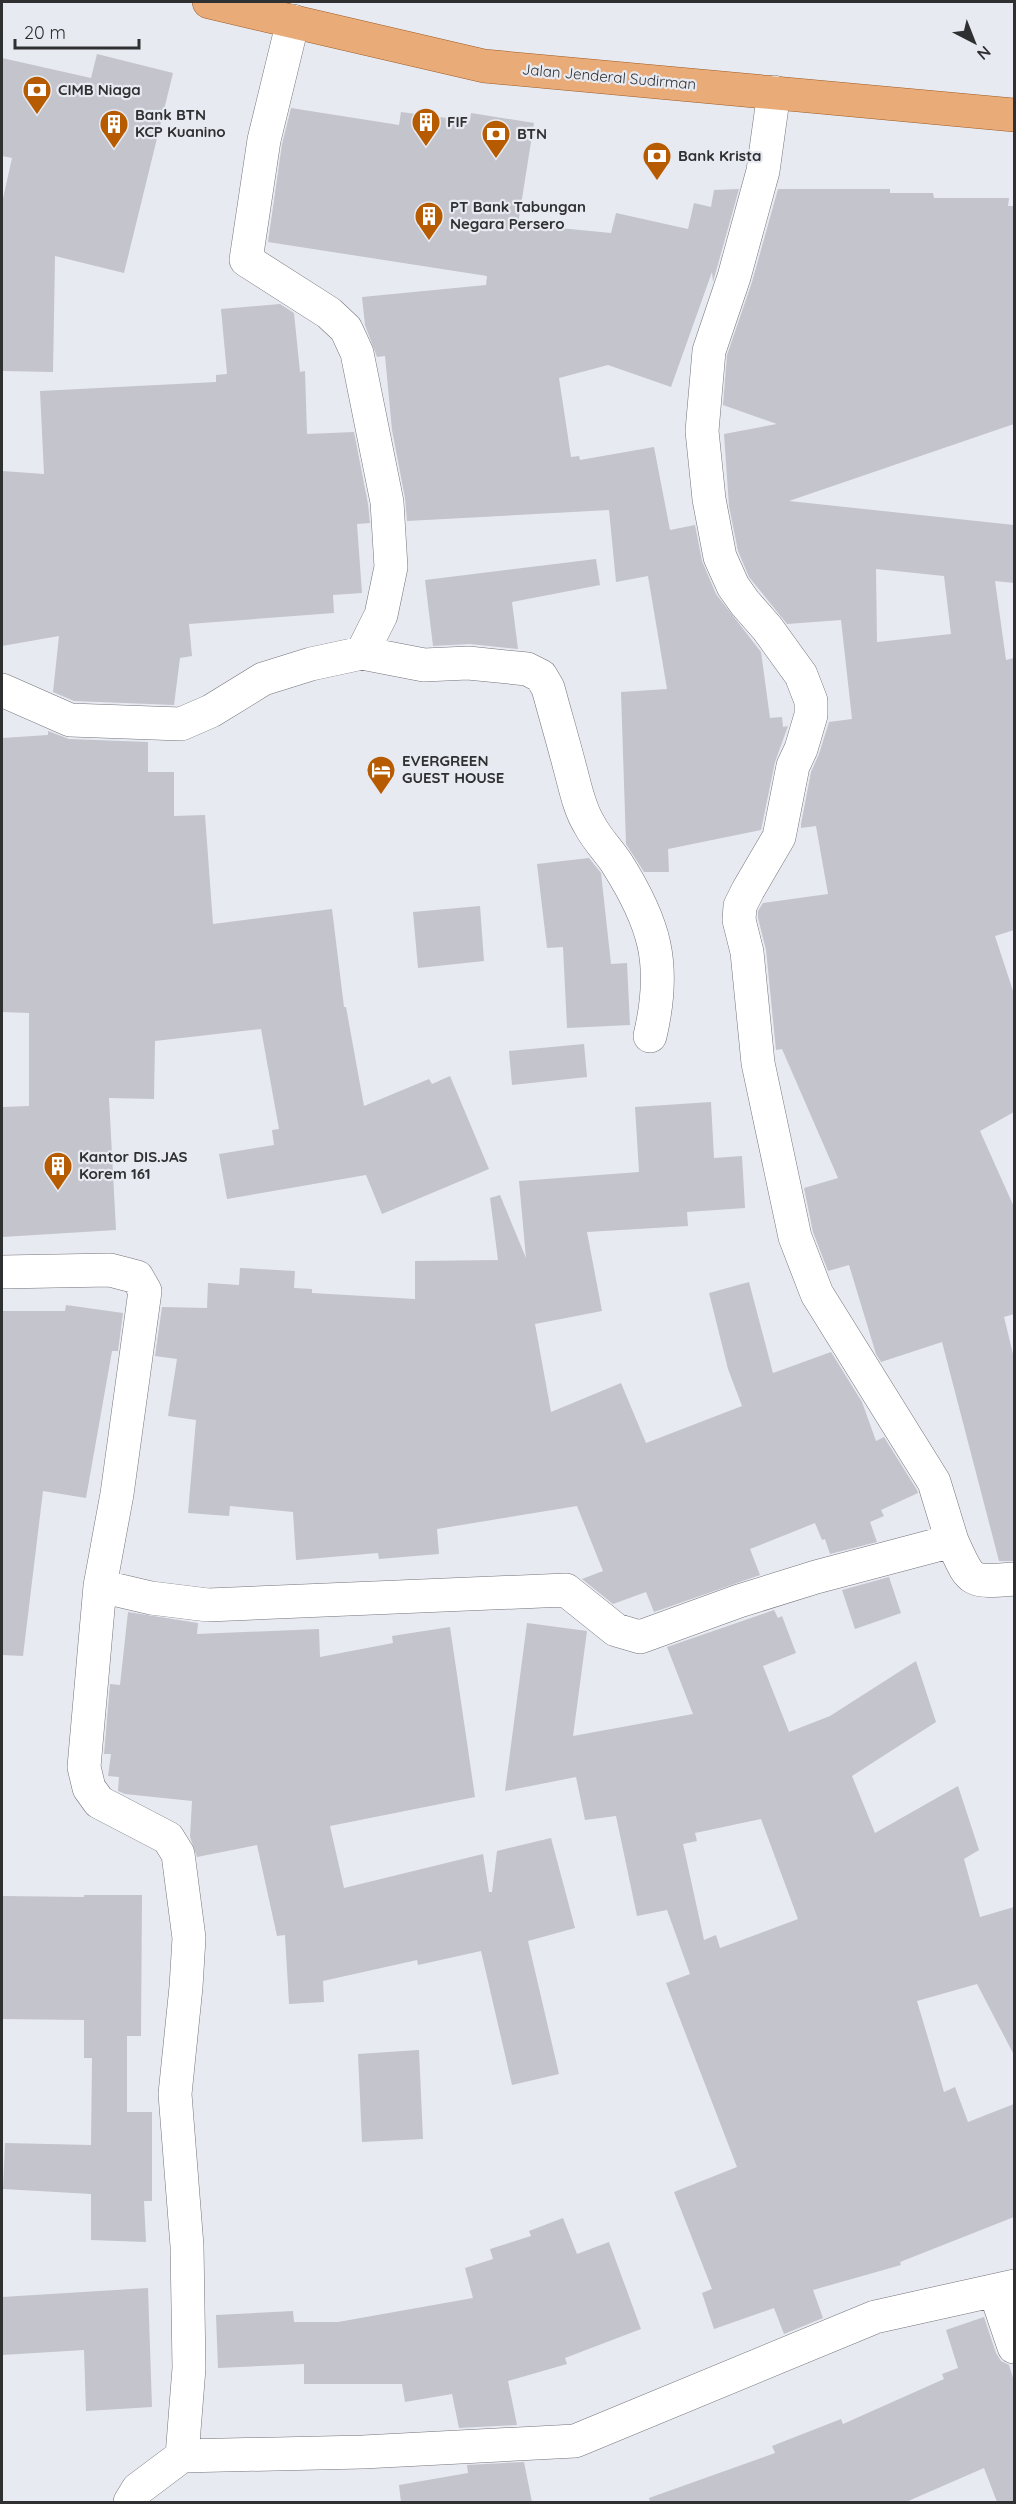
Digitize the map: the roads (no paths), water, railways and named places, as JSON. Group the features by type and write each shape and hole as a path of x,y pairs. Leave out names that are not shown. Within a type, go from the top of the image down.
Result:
{"main road":[{"name":"Jalan Jenderal Sudirman","path":"209,2 484,66 1014,115"}],"street":[{"path":"293,21 264,140 246,260 329,313 346,329 357,353 387,502 391,567 381,615 362,653"},
{"path":"774,92 764,171 734,277 709,351 702,431 709,499 720,557 732,586 767,627 801,675 811,701 811,715 790,776 779,837 740,906 739,920 747,952 758,1063 795,1237 817,1294 910,1440 934,1482 952,1541 967,1574 974,1579 986,1581 1014,1579"},
{"path":"2,690 70,720 181,724 211,711 263,679 311,664 362,653 424,665 468,663 527,669 541,676 548,688 575,788 588,824 627,880 646,917 654,945 658,974 658,1003 650,1036"},
{"path":"2,1272 110,1270 136,1277 145,1292 117,1494 100,1586 84,1767 89,1788 99,1802 168,1838 178,1854 189,1938 175,2094 187,2246 189,2368 182,2456"},
{"path":"100,1586 151,1598 208,1605 566,1590 616,1630 640,1637 739,1601 816,1577 952,1541"},
{"path":"130,2502 138,2489 182,2456 363,2452 575,2441 875,2317 1005,2288 1014,2347"}],"place":[{"name":"CIMB Niaga","path":"37,116"},
{"name":"FIF","path":"426,148"},
{"name":"Bank BTN KCP Kuanino","path":"114,150"},
{"name":"BTN","path":"496,160"},
{"name":"Bank Krista","path":"657,182"},
{"name":"PT Bank Tabungan Negara Persero","path":"429,242"},
{"name":"EVERGREEN GUEST HOUSE","path":"381,796"},
{"name":"Kantor DIS.JAS Korem 161","path":"58,1192"}]}
